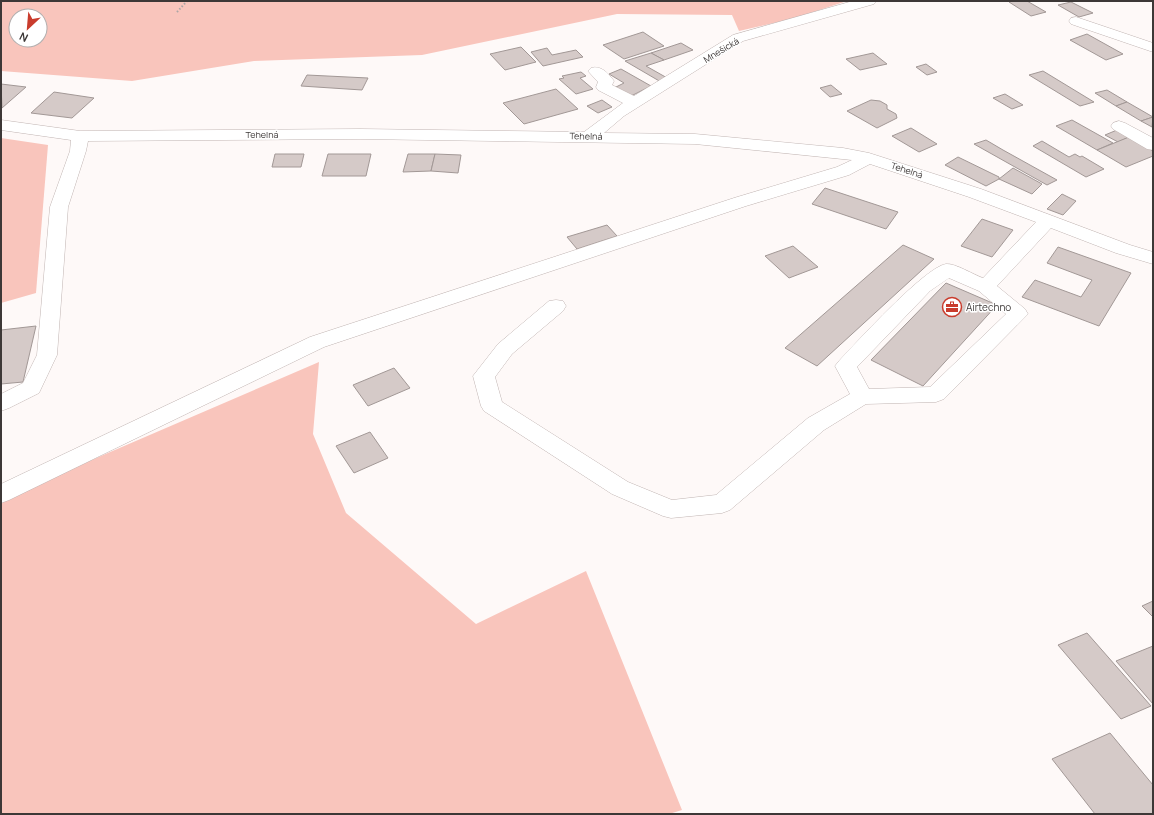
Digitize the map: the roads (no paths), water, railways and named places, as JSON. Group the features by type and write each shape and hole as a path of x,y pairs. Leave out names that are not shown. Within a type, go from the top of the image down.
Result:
{"street":[{"name":"Mnešická","path":"590,136 599,127 635,103 738,38 869,1"},
{"path":"1076,21 1153,48"},
{"path":"596,71 606,81 604,87 635,103"},
{"path":"1119,126 1153,145"},
{"name":"Tehelná","path":"3,127 80,136 360,134 695,138 843,153 869,158 975,193 1123,249 1153,258"},
{"path":"1,403 31,388 47,355 59,206 78,151 80,136"},
{"path":"1,494 317,342 740,202 843,170 869,158"},
{"path":"986,287 1048,220"},
{"path":"556,306 505,349 484,376 492,406 620,488 671,509 722,504 816,424 862,398 936,394 1018,314 986,287 947,270 923,287 846,366 862,398"}],"place":[{"name":"Airtechno","path":"952,307"}]}
